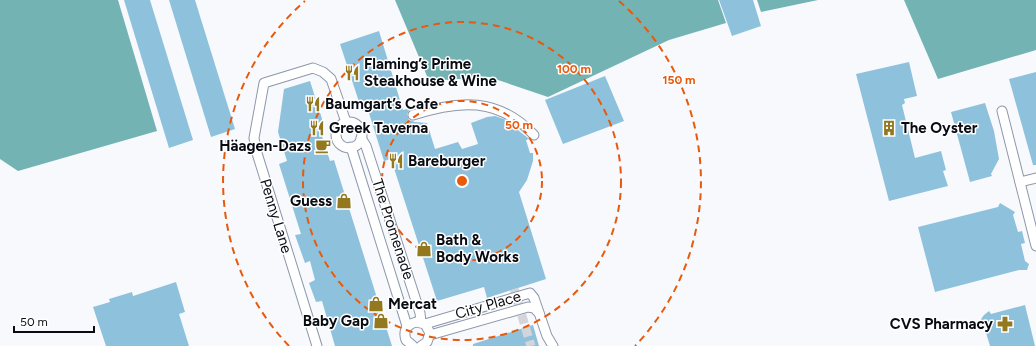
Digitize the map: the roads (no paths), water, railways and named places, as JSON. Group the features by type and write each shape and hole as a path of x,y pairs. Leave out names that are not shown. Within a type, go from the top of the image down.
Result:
{"street":[{"name":"Penny Lane","path":"317,346 256,150 254,138 264,83 313,68 323,72 331,79 346,122"},
{"path":"413,116 432,109 472,104 489,106 515,118 534,135"},
{"path":"1002,111 1036,246"},
{"path":"346,122 356,124 361,130 361,138 357,144 351,147 342,146 337,139 339,127 346,122"},
{"name":"The Promenade","path":"361,138 366,146 423,323 428,328 427,342"},
{"name":"The Promenade","path":"351,147 407,326 405,336 406,340 413,346"},
{"path":"1020,182 1036,178"},
{"name":"City Place","path":"423,323 530,293 534,298 547,336 553,346"},
{"name":"City Place","path":"427,342 528,307 534,308 539,313"},
{"path":"407,326 411,323 423,323"},
{"name":"City Place","path":"547,336 548,346"}],"water":[{"path":"0,0 118,0 157,131 18,171 0,159"},
{"path":"395,0 718,0 726,23 669,40 548,97 489,77 429,81"},
{"path":"757,0 818,0 761,12"},
{"path":"904,0 1036,0 1036,50 938,79"}],"tunnel":[{"path":"514,289 531,346"}],"place":[{"name":"Flaming’s Prime Steakhouse & Wine","path":"352,73"},
{"name":"Baumgart’s Cafe","path":"313,104"},
{"name":"Greek Taverna","path":"317,128"},
{"name":"The Oyster","path":"889,128"},
{"name":"Häagen-Dazs","path":"323,146"},
{"name":"Bareburger","path":"396,161"},
{"name":"Guess","path":"344,201"},
{"name":"Bath & Body Works","path":"424,249"},
{"name":"Mercat","path":"376,304"},
{"name":"Baby Gap","path":"381,321"},
{"name":"CVS Pharmacy","path":"1005,324"}]}
